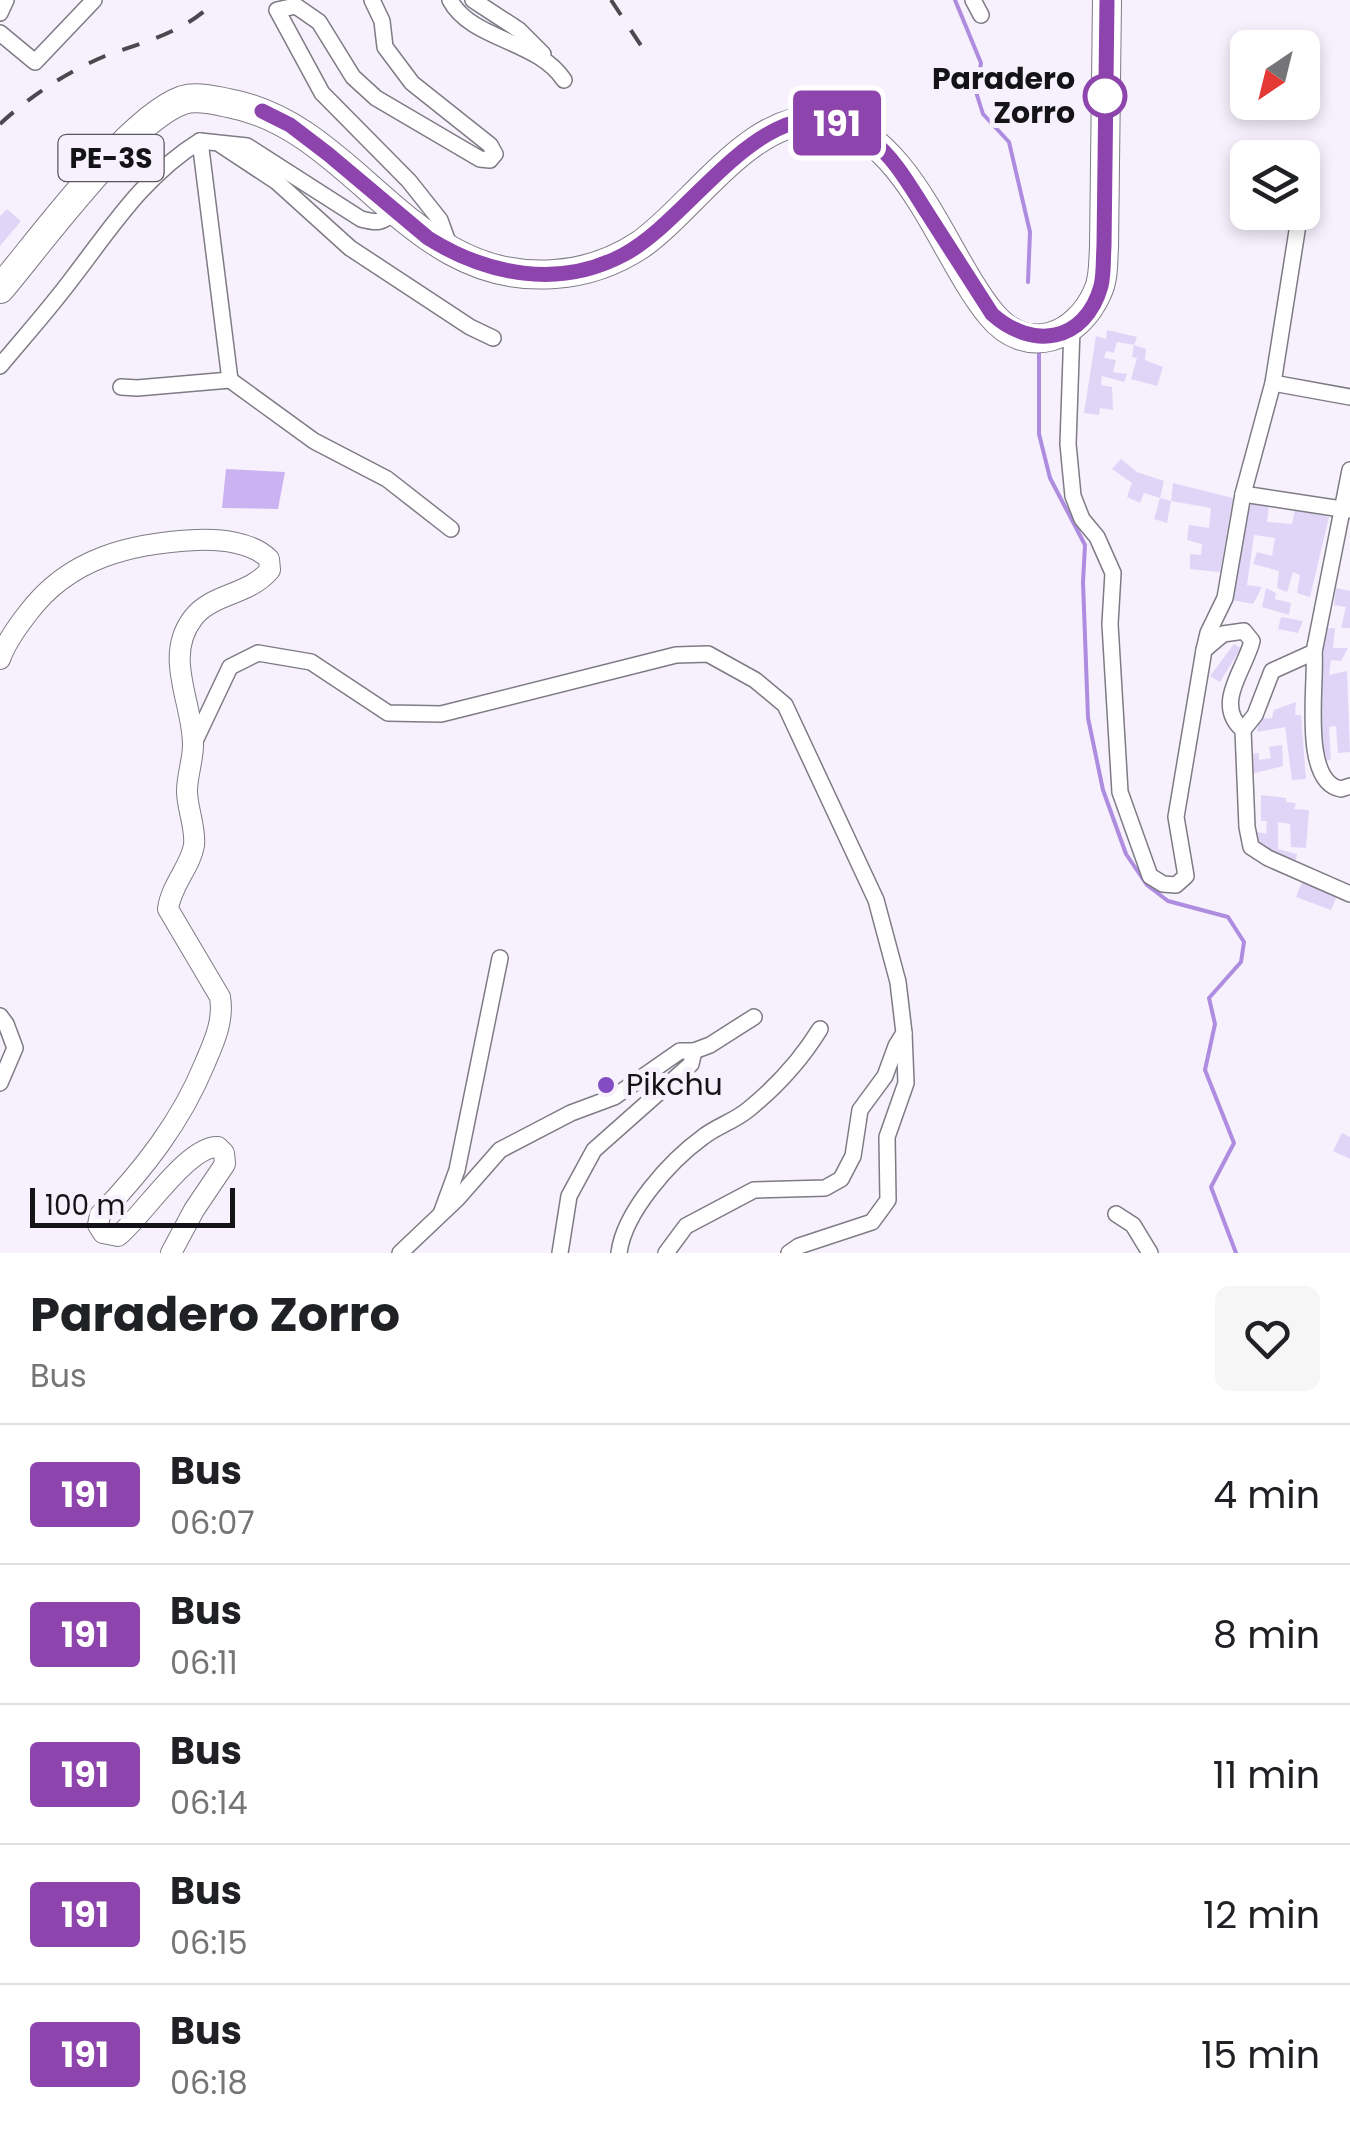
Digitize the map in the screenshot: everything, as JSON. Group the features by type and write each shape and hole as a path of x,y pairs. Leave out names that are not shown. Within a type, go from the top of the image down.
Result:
{"highway":[{"path":"1072,330 1091,306 1100,286 1104,246 1107,0"},
{"name":"PE-3S","path":"0,290 106,163 151,120 184,100 213,100 262,111 303,135 394,212 452,254 530,275 591,268 644,242 762,136 792,123 821,120 853,129 879,146 910,186 992,314 1008,328 1037,338 1072,330"}],"street":[{"path":"0,13 6,0"},
{"path":"0,34 34,62 94,0"},
{"path":"274,5 296,6 320,22 353,76 376,98 480,159 490,160 495,154 490,145 412,83 385,47 382,21 372,0"},
{"path":"450,0 466,19 556,66 564,80"},
{"path":"473,0 519,30 543,53 542,58"},
{"path":"972,0 981,15"},
{"path":"274,5 322,94 410,181 440,220 452,254"},
{"path":"0,366 148,182 176,156 200,141 247,146 361,219 378,223 394,212"},
{"path":"200,141 230,380"},
{"path":"218,143 277,182 350,248 493,338"},
{"path":"1072,330 1068,444 1073,496 1112,573 1110,624 1120,792 1150,876 1163,884 1176,885 1186,876 1176,817 1204,650 1226,598 1243,494 1273,383 1297,230"},
{"path":"121,387 230,380 314,441 387,479 451,528"},
{"path":"1273,383 1350,397"},
{"path":"1350,470 1346,509 1314,652 1312,699 1316,756 1328,785 1341,789 1350,786"},
{"path":"1243,494 1346,509"},
{"path":"0,659 15,629 39,598 61,578 96,558 158,542 205,540 233,542 262,551 269,559 270,570 262,579 248,590 211,602 195,614 181,640 179,660 193,744 187,792 194,844 170,895 168,909 214,986 222,1011 193,1094 158,1148 100,1216 98,1224 103,1233 118,1236 194,1158 210,1146 218,1146 224,1153 225,1164 171,1253"},
{"path":"1204,650 1223,634 1239,630 1250,636 1248,656 1232,686 1230,701 1232,718 1243,730"},
{"path":"1314,652 1272,671 1243,730 1246,827 1251,847 1268,858 1350,894"},
{"path":"193,744 230,667 258,653 312,662 388,713 441,714 676,655 708,654 755,680 786,705 876,900 898,982 906,1083 887,1137 888,1200 872,1222 799,1246 789,1253"},
{"path":"440,1214 457,1170 500,958"},
{"path":"0,1016 15,1048 0,1083"},
{"path":"400,1253 500,1150 571,1113 614,1097 680,1052 710,1045 754,1017"},
{"path":"620,1253 631,1214 664,1175 702,1138 746,1112 803,1058 820,1029"},
{"path":"666,1253 681,1230 754,1190 825,1188 841,1179 853,1156 860,1110 885,1076 904,1032"},
{"path":"560,1253 568,1196 594,1150 691,1064 694,1051"},
{"path":"1116,1214 1132,1226 1150,1253"}],"shaded area":[{"path":"226,469 285,472 278,509 222,508"}],"building":[{"path":"7,209 21,221 0,246 0,216"},
{"path":"1107,330 1137,337 1134,345 1117,342 1114,353 1106,351 1104,358 1116,360 1113,372 1127,374 1124,382 1102,376 1101,385 1112,387 1113,410 1100,408 1099,415 1084,413 1096,336 1106,339"},
{"path":"1134,345 1146,349 1145,360 1163,367 1157,386 1131,379 1137,358 1132,357"},
{"path":"1121,459 1137,472 1164,481 1160,498 1144,493 1140,503 1127,497 1132,483 1112,469"},
{"path":"1173,483 1233,498 1220,572 1190,569 1190,554 1201,555 1202,544 1187,540 1189,525 1209,528 1211,508 1171,501"},
{"path":"1160,498 1171,501 1167,523 1154,519"},
{"path":"1252,502 1269,505 1267,522 1292,524 1295,509 1329,517 1310,597 1297,593 1300,575 1293,572 1287,592 1277,588 1279,571 1253,564 1257,552 1272,556 1275,538 1254,535 1247,585 1262,587 1253,604 1232,600"},
{"path":"1266,588 1276,593 1275,599 1291,603 1289,615 1262,607"},
{"path":"1336,588 1350,591 1350,628 1341,628 1346,607 1334,605"},
{"path":"1281,617 1303,621 1298,633 1278,629"},
{"path":"1335,628 1333,648 1348,648 1341,661 1331,660 1329,675 1347,671 1350,752 1338,753 1336,726 1329,727 1331,760 1320,761 1319,629"},
{"path":"1234,644 1241,648 1220,682 1210,676"},
{"path":"1296,702 1295,715 1301,715 1306,779 1292,780 1285,727 1257,732 1259,719 1272,718 1274,710"},
{"path":"1282,745 1283,766 1250,774 1249,754 1259,753 1259,760 1271,758 1269,747"},
{"path":"1261,795 1286,798 1286,802 1296,803 1294,809 1309,810 1306,848 1291,847 1290,824 1278,822 1278,849 1297,854 1295,864 1264,855 1268,846 1254,843 1257,832 1266,834 1267,821 1261,821"},
{"path":"1302,882 1338,894 1331,910 1296,897"},
{"path":"1342,1133 1350,1137 1350,1159 1333,1151"}],"waterway":[{"path":"955,0 981,63 976,92 983,114 1009,142 1030,232 1028,282"},
{"path":"1039,351 1039,434 1050,478 1085,545 1088,718 1103,790 1126,854 1147,885 1168,901 1228,917 1244,942 1241,962 1209,998 1215,1024 1205,1070 1234,1143 1211,1187 1236,1253"}],"railway":[{"path":"0,124 63,77 178,28 216,0"},
{"path":"611,0 646,53"}],"bus line":[{"name":"191","path":"262,111 290,125 394,212 452,254 507,272 530,275 571,273 632,250 769,131 808,120 844,125 866,136 891,161 992,314 1020,335 1037,338 1072,330 1091,306 1100,286 1104,246 1107,0"}],"place":[{"name":"Paradero Zorro","path":"1105,96"},
{"name":"Pikchu","path":"606,1085"}]}
